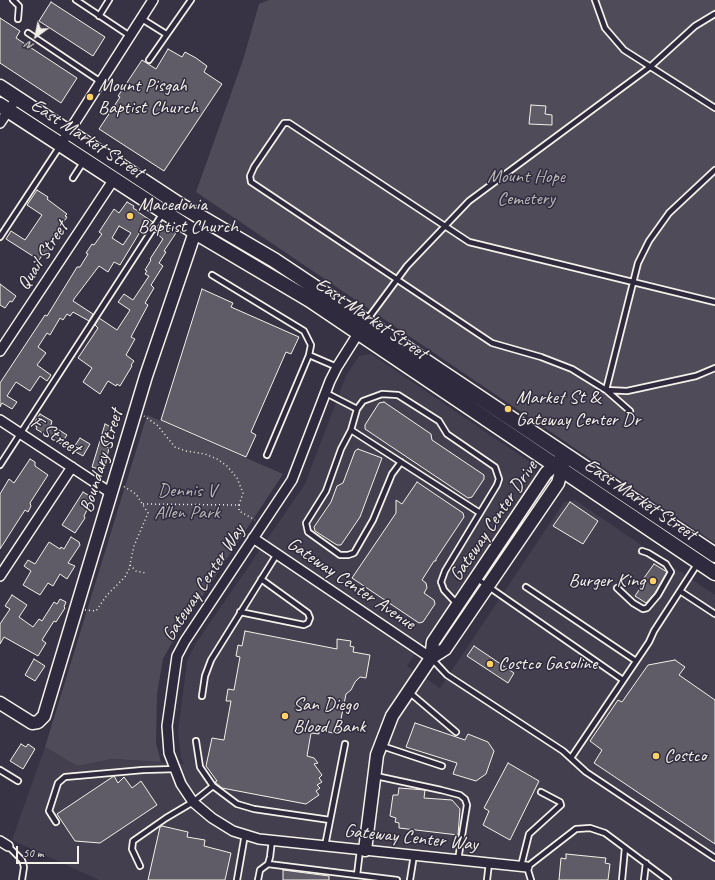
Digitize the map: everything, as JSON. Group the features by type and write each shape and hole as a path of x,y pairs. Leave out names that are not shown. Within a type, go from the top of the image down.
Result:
{"main road":[{"name":"East Market Street","path":"0,87 180,205 301,278 362,327 558,467 715,573"},
{"name":"East Market Street","path":"4,108 195,232 306,298 362,327 566,455 715,555"},
{"path":"195,232 212,232 279,271 301,278"}],"street":[{"path":"61,144 154,0"},
{"path":"0,123 4,108 17,98"},
{"name":"Quail Street","path":"0,351 114,179"},
{"name":"Boundary Street","path":"0,703 32,723 38,722 44,716 135,411 195,232"},
{"name":"Gateway Center Way","path":"362,327 337,367 292,480 185,641 177,656 167,726 168,748 181,784 193,802 212,818 233,831 272,840 524,867"},
{"name":"F Street","path":"0,420 72,467 112,488"},
{"name":"Gateway Center Drive","path":"431,658 433,642 546,472 558,467 566,455"},
{"path":"0,576 72,467"},
{"name":"Gateway Center Drive","path":"363,850 376,755 392,716 431,658 445,649 559,481 558,467"},
{"name":"Gateway Center Avenue","path":"253,538 431,658"}],"lane":[{"path":"13,0 19,6 18,19"},
{"path":"76,0 130,36"},
{"path":"99,16 109,0"},
{"path":"149,60 190,0"},
{"path":"595,0 605,28 624,50 715,108"},
{"path":"362,327 395,279 469,201 650,67 695,26 715,14"},
{"path":"142,19 166,34"},
{"path":"28,34 101,82"},
{"path":"630,411 606,390 560,364 492,343 252,182 250,176 254,167 284,123 289,123 469,242 632,283 715,302"},
{"path":"0,237 61,144"},
{"path":"73,178 85,160"},
{"path":"606,390 638,263 660,225 669,213 715,170"},
{"path":"0,465 164,212"},
{"path":"212,276 304,331 311,345 267,455"},
{"path":"308,355 337,367"},
{"path":"606,390 627,391 696,376 715,368"},
{"path":"326,393 357,409"},
{"path":"401,462 392,474 373,520 354,553 340,555 308,532 306,523 326,491 341,449 351,430 357,409 363,401 382,394 398,395 439,421 447,434 491,463 495,467 499,479 497,485 445,571 441,582 444,590 458,605"},
{"path":"351,430 480,513"},
{"path":"617,588 642,609 647,608 658,595 671,575 670,569 666,564 648,552 642,551"},
{"path":"202,696 211,660 277,554"},
{"path":"571,758 636,661 699,562"},
{"path":"476,578 623,680"},
{"path":"240,612 304,625 308,623 310,618 308,613 261,579"},
{"path":"526,587 636,661"},
{"path":"680,591 715,614"},
{"path":"431,658 447,675 571,758 586,772 715,858"},
{"path":"408,691 456,732"},
{"path":"196,740 200,768 213,786 237,804 254,809 330,820"},
{"path":"325,846 345,744"},
{"path":"380,746 442,766"},
{"path":"56,822 49,811 58,783 65,777 143,770 176,769"},
{"path":"0,770 18,781"},
{"path":"374,776 441,790 460,795 465,799 467,805 458,860"},
{"path":"140,866 132,849 133,842 166,818 193,802 213,786"},
{"path":"531,880 524,867 529,834 561,805 560,802 541,792"},
{"path":"524,867 576,829 590,828 605,833 668,880"},
{"path":"238,880 245,834"},
{"path":"258,880 260,870 268,864 272,840"},
{"path":"4,844 22,860 24,867 22,880"},
{"path":"622,880 625,848"},
{"path":"357,875 363,850"},
{"path":"410,880 414,855"},
{"path":"487,880 489,863"},
{"path":"268,864 397,880"},
{"path":"644,880 646,864"}],"path":[{"path":"135,411 158,425 175,447 186,451 205,454 217,459 227,466 237,478 243,492 239,504 239,511 262,525"},
{"path":"76,607 96,611 107,595 126,577 134,546 148,512 136,494 112,488"},
{"path":"144,504 239,504"},
{"path":"130,565 136,571 145,573"}],"shaded area":[{"path":"371,354 533,464 536,475 407,666 440,688 564,502 575,500 715,595 715,880 99,880 12,840 45,747 77,766 112,759 184,764 181,757 178,732 187,661 196,643 305,484 346,376 359,356"}],"green space":[{"name":"Mount Hope Cemetery","path":"269,0 715,0 715,543 196,192 243,60 259,4"},
{"name":"Dennis V Allen Park","path":"147,415 283,474 174,639 163,659 157,694 156,743 161,762 112,759 77,766 45,747"}],"building":[{"path":"51,2 105,37 93,56 39,21"},
{"path":"0,18 20,31 16,38 77,78 61,103 0,63"},
{"path":"168,49 182,57 185,52 196,58 207,66 204,72 222,84 164,171 99,129 120,97 118,96 142,60 156,69"},
{"path":"531,105 546,106 545,114 552,115 552,125 529,124"},
{"path":"37,190 48,197 47,199 67,214 65,216 67,217 47,246 51,248 46,256 43,254 39,260 6,239 11,231 25,240 42,215 27,205"},
{"path":"127,202 134,206 133,208 138,212 153,222 149,228 143,227 120,265 114,262 108,272 99,266 74,299 73,301 93,314 89,321 73,312 70,316 67,314 63,320 60,318 50,335 47,333 38,347 46,353 37,365 51,375 47,381 40,376 30,391 16,382 7,396 17,402 12,409 2,403 0,407 0,383 45,315 47,316 77,267 80,267 92,244 94,245 102,234 99,232 114,209 119,213","holes":["119,226 131,233 123,245 112,238"]},
{"path":"165,225 176,233 164,251 166,252 159,263 163,266 151,285 154,288 145,303 148,305 131,337 135,339 126,355 134,361 120,386 117,384 116,386 108,381 100,394 83,382 92,368 78,358 98,328 95,325 99,318 117,330 130,310 118,302 124,294 133,300 149,276 145,274 147,271 145,270 163,239 155,232 159,226 163,228"},
{"path":"0,284 16,296 5,308 0,305"},
{"path":"202,289 233,303 231,307 299,337 291,354 286,352 251,432 256,435 246,457 161,420"},
{"path":"384,402 431,434 432,440 484,475 484,479 472,497 468,498 365,429 365,425 379,403"},
{"path":"40,414 52,421 51,425 67,435 61,444 36,429 37,427 33,424"},
{"path":"105,424 113,428 104,441 109,442 107,447 109,448 105,467 103,467 102,470 92,467"},
{"path":"80,438 90,444 83,456 72,450"},
{"path":"358,449 382,458 360,517 341,545 337,545 315,531 314,527 331,502 337,486 343,483 355,451"},
{"path":"30,459 35,462 35,466 48,475 30,503 31,506 28,512 25,510 0,549 0,494 9,479 14,483"},
{"path":"417,482 463,513 464,517 422,580 426,583 427,588 424,593 434,600 435,604 423,622 419,623 352,578 396,513 396,500 402,504"},
{"path":"83,492 93,498 84,516 85,518 75,533 62,525"},
{"path":"570,502 598,521 583,544 553,526"},
{"path":"71,537 79,542 80,545 68,563 75,566 67,579 60,574 53,586 48,583 40,595 23,585 31,571 24,566 28,560 35,564 49,542 60,549 61,547 64,549"},
{"name":"Burger King","path":"654,564 667,572 655,593 646,603 635,596 641,587 639,585"},
{"path":"12,595 27,605 19,617 33,627 39,619 42,621 54,602 57,604 60,599 66,602 65,608 56,622 54,621 42,640 46,643 38,656 4,637 0,644 0,624 10,609 5,606"},
{"name":"San Diego Blood Bank","path":"245,631 337,649 337,639 351,641 350,646 354,647 353,652 370,655 366,678 360,677 355,682 351,690 346,694 338,734 319,730 319,734 311,733 307,756 314,758 318,763 314,764 322,775 319,778 322,782 317,785 320,788 316,791 319,795 306,804 222,788 215,782 217,781 206,766 212,738 224,740 231,701 226,701 228,689 234,690 240,657 236,656 238,645 242,646"},
{"name":"Costco Gasoline","path":"474,646 514,673 508,683 467,656"},
{"path":"34,659 45,666 35,681 25,675"},
{"name":"Costco","path":"675,660 685,667 679,675 715,700 715,844 594,763 602,750 590,741 618,700 622,702 648,665"},
{"path":"415,723 465,740 468,734 488,742 494,751 486,774 476,781 453,774 457,763 406,747"},
{"path":"21,744 26,747 28,744 35,749 23,769 10,761"},
{"path":"508,763 539,781 510,840 483,825 489,811 484,808"},
{"path":"114,776 118,783 124,777 132,788 141,781 157,805 100,843 75,841 57,814"},
{"path":"399,788 425,790 424,798 452,800 460,809 458,835 399,828 399,823 395,822 396,818 390,816 393,795 398,795"},
{"path":"162,826 188,832 187,837 205,840 204,846 231,853 225,880 148,880 160,827"},
{"path":"566,854 606,858 605,863 610,864 608,880 559,880 561,858 566,859"},
{"path":"283,870 329,876 329,880 283,880"}],"place":[{"name":"Mount Pisgah Baptist Church","path":"90,97"},
{"name":"Macedonia Baptist Church","path":"130,216"},
{"name":"Market St & Gateway Center Dr","path":"508,409"},
{"name":"Burger King","path":"653,581"},
{"name":"Costco Gasoline","path":"490,664"},
{"name":"San Diego Blood Bank","path":"285,716"},
{"name":"Costco","path":"656,756"}]}
